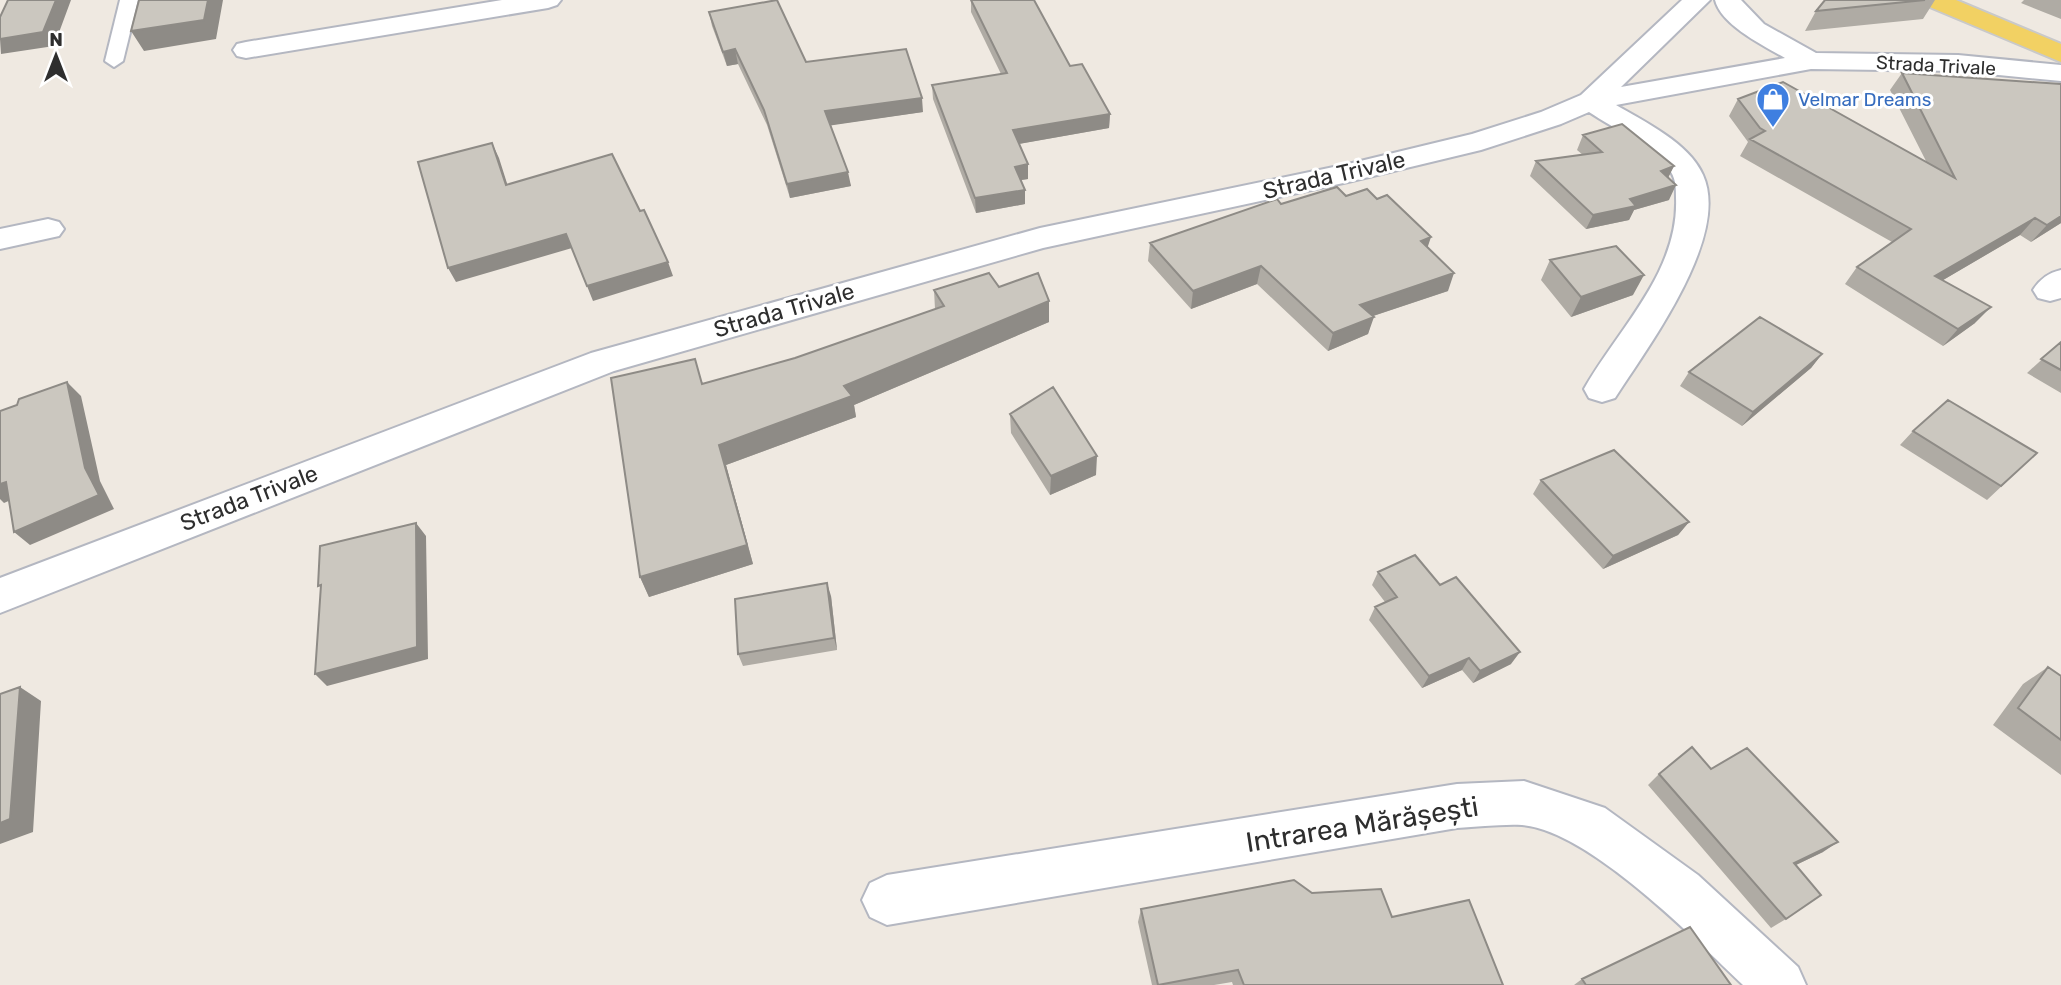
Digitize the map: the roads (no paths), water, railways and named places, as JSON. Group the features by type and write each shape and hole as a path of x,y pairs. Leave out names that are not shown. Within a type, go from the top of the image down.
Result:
{"main road":[{"path":"1934,0 2061,54"},
{"path":"1959,10 2061,46"}],"street":[{"path":"246,50 548,0"},
{"name":"Strada Trivale","path":"1591,101 1697,0"},
{"name":"Strada Trivale","path":"1728,0 1729,5 1755,30 1811,61"},
{"name":"Strada Trivale","path":"0,596 603,362 1040,238 1348,173 1481,141 1551,118 1591,101 1811,61 1958,63 2061,74"},
{"path":"1591,101 1654,142 1688,173 1693,199 1688,240 1666,287 1602,389"},
{"path":"0,239 48,229"},
{"name":"Intrarea Mărășești","path":"887,900 1457,806 1524,803 1588,824 1681,892 1780,985"}],"lane":[{"path":"114,61 129,0"}],"place":[{"name":"Velmar Dreams","path":"1773,129"}]}
